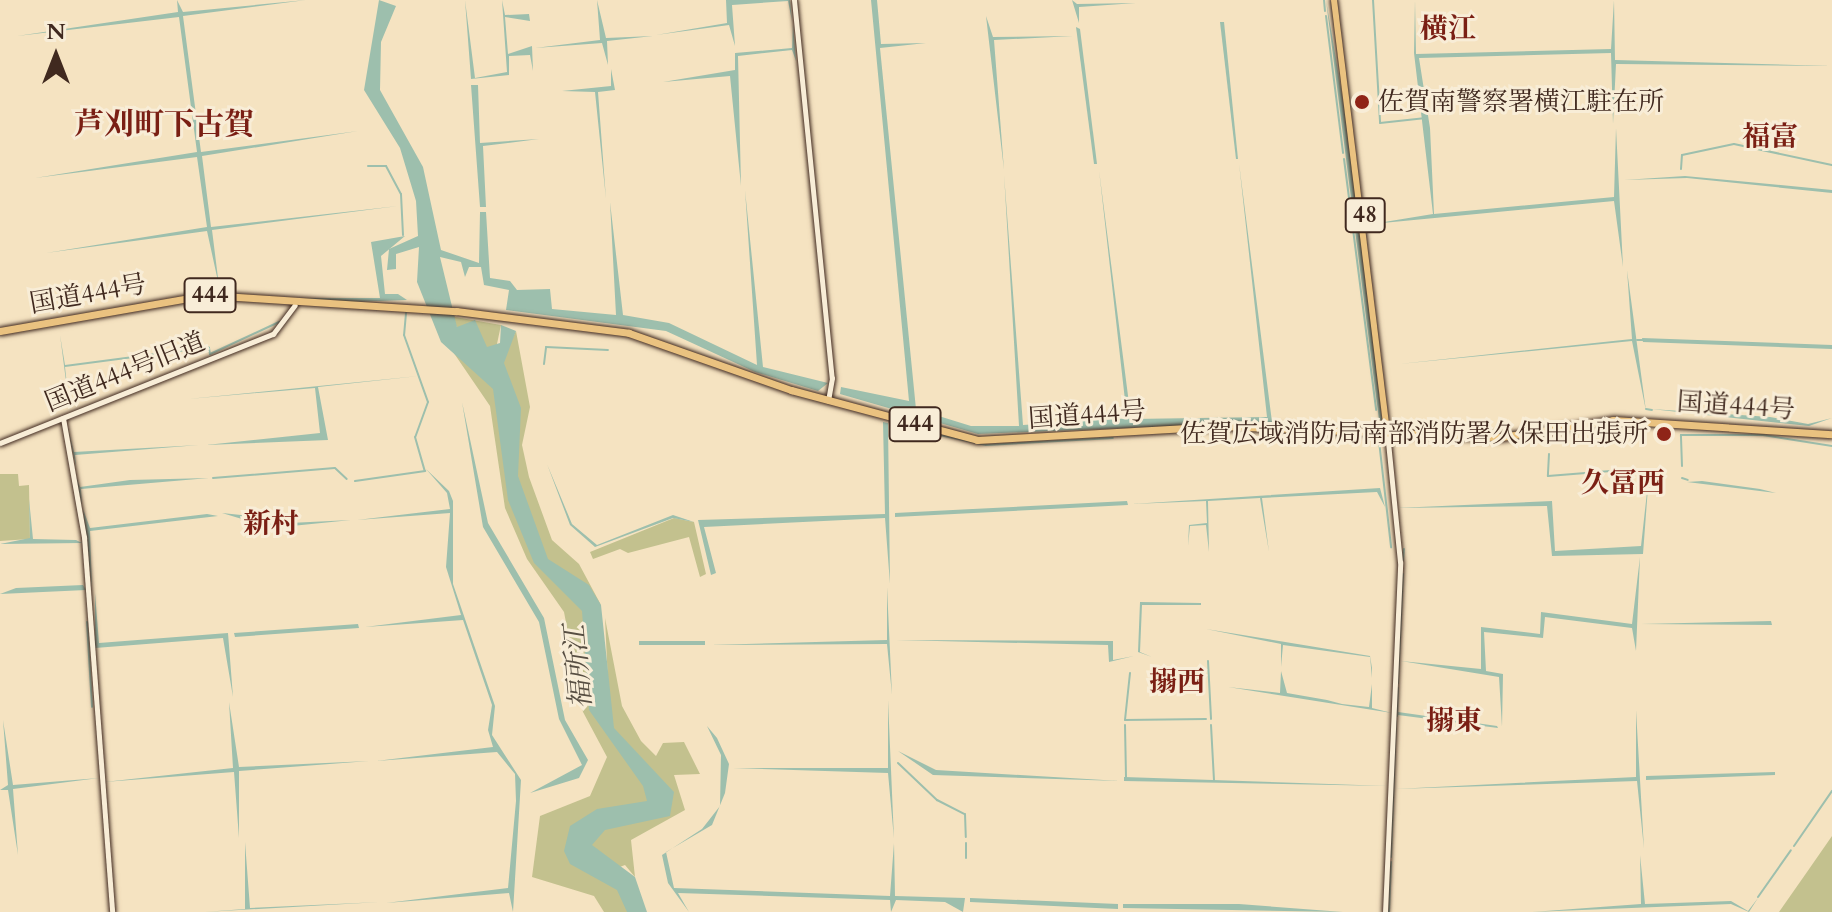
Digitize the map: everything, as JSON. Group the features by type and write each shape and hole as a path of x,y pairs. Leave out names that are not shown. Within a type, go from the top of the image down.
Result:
{"highway":[{"name":"国道444号","path":"0,331 207,295 295,305 422,307 629,333 828,401 977,440 1222,426 1501,437 1649,419 1832,434"}],"main road":[{"name":"48","path":"1334,0 1387,431"}],"street":[{"path":"794,0 832,378 828,401"},
{"name":"国道444号旧道","path":"0,443 273,334 295,305"},
{"path":"63,418 84,537 112,912"},
{"path":"1385,912 1400,562 1387,431"}],"shaded area":[{"path":"177,0 183,12 306,0 183,16 201,152 358,131 202,156 211,227 398,206 212,230 219,286 207,231 46,253 207,227 197,157 35,178 197,152 179,17 17,36 178,12"},
{"path":"379,0 396,6 381,42 380,90 423,167 441,250 479,263 480,212 486,212 490,278 510,281 517,290 550,289 552,309 616,315 610,202 623,315 669,323 757,365 745,190 763,367 828,383 818,391 755,372 666,331 506,310 509,290 484,285 481,267 469,267 465,277 461,262 440,257 457,327 475,320 487,347 500,343 501,325 516,331 504,363 521,408 518,476 548,559 589,585 601,605 614,728 674,792 670,816 605,830 592,845 635,877 647,912 627,912 617,890 570,864 564,851 570,826 597,809 647,801 643,786 589,710 582,611 534,563 508,500 493,389 441,342 417,282 419,247 396,254 396,269 387,270 389,249 418,236 416,201 400,148 364,90"},
{"path":"465,0 475,78 507,72 502,0 505,15 529,14 530,21 505,17 508,54 532,46 533,71 530,55 509,56 509,75 471,79"},
{"path":"597,0 606,38 653,36 607,41 608,65 602,43 535,48 600,40"},
{"path":"726,0 790,0 792,21 788,1 732,5 735,46 729,25 656,35 727,23"},
{"path":"871,0 877,0 881,44 926,43 880,48 916,409 971,426 1019,426 1004,174 1023,425 1127,418 1099,170 1131,419 1267,417 1239,163 1272,422 978,434 840,394 841,387 909,401"},
{"path":"1072,0 1077,4 1136,3 1079,7 1079,23"},
{"path":"1326,0 1353,160 1382,420 1379,420"},
{"path":"1415,0 1416,54 1611,49 1614,0 1615,60 1832,66 1616,64 1613,124 1611,53 1419,58 1430,128 1434,214 1614,197 1616,128 1623,267 1614,201 1372,224 1433,214 1414,53"},
{"path":"986,16 993,37 1073,36 994,40 1004,170"},
{"path":"1220,22 1224,22 1238,159 1236,159"},
{"path":"793,24 796,61 792,50 738,56 741,186 730,76 663,82 735,70 735,53 792,48"},
{"path":"1076,27 1080,29 1097,164 1094,164"},
{"path":"611,69 615,90 598,92 606,199 595,92 562,91 611,86"},
{"path":"471,85 478,85 480,143 539,139 483,146 486,207 480,207"},
{"path":"1685,176 1832,190 1832,193 1687,178 1624,180"},
{"path":"405,236 381,256 385,294 398,294 407,300 351,302 292,298 380,298 371,242"},
{"path":"1627,270 1646,411 1632,341 1399,364 1632,339"},
{"path":"446,292 455,317 501,325 494,358 467,346 443,301"},
{"path":"434,324 501,393 504,454 536,560 587,606 594,709 650,787 649,806 573,828 625,889 634,912 604,912 594,896 532,877 540,816 590,796 607,757 583,712 564,612 527,559 505,508 490,406"},
{"path":"516,331 530,407 522,445 529,477 552,540 579,564 601,605 547,562 516,482 500,364"},
{"path":"60,335 65,365 210,348 65,367 70,412"},
{"path":"1642,338 1832,345 1832,349 1643,342"},
{"path":"419,376 318,387 328,440 206,445 320,433 315,388 188,399"},
{"path":"462,402 488,523 544,618 565,720 588,760 579,778 530,793 582,765 559,719 539,622 483,527"},
{"path":"1651,409 1770,417 1808,424 1832,418 1809,426"},
{"path":"883,422 888,423 890,584 885,518 704,527 716,573 711,575 698,520 885,514"},
{"path":"67,424 74,452 199,445 75,455 76,467"},
{"path":"547,464 572,524 597,545 673,515 694,522 673,518 595,547 570,525"},
{"path":"426,469 449,491 453,501 453,584 495,706 492,735 521,780 513,912 509,893 386,903 508,888 516,801 515,774 497,752 376,761 493,747 488,730 492,705 463,620 365,627 461,615 446,567 450,513 357,520 450,509 447,493"},
{"path":"0,474 18,474 19,486 29,485 30,539 0,541"},
{"path":"75,474 80,487 130,480 209,478 81,489 82,505"},
{"path":"1649,474 1643,554 1552,556 1547,506 1397,508 1552,501 1555,551 1641,546"},
{"path":"1702,481 1760,489 1776,493 1687,482"},
{"path":"1380,488 1385,507 1377,492 1262,498 1269,552 1260,498 1208,501 1209,552 1206,525 1190,526 1188,546 1189,525 1207,523 1206,501 1132,504"},
{"path":"29,499 33,539 76,540 82,543 0,544 30,538"},
{"path":"1127,501 1128,505 895,517 895,513"},
{"path":"83,509 90,528 207,514 218,516 90,531 92,589"},
{"path":"222,513 269,524 351,520 272,528"},
{"path":"674,518 694,522 706,574 700,577 689,537 628,553 620,549 593,559 590,552"},
{"path":"1640,557 1636,651 1632,628 1545,617 1543,638 1484,632 1486,671 1503,674 1502,727 1499,677 1401,661 1481,669 1481,627 1540,634 1541,612 1632,624"},
{"path":"83,585 86,590 0,594 16,588"},
{"path":"887,587 892,695 887,644 709,645 887,640"},
{"path":"95,593 99,643 228,633 233,697 223,638 95,648"},
{"path":"1140,602 1201,605 1142,605 1140,652 1152,657 1138,652"},
{"path":"605,618 622,706 641,741 656,756 663,743 684,742 700,774 674,775 685,810 631,840 635,877 625,865 617,868 588,852 588,832 669,810 610,727"},
{"path":"1771,621 1772,625 1641,624"},
{"path":"358,624 359,628 235,637 234,633"},
{"path":"1206,629 1370,656 1372,678 1370,657 1283,645 1281,667 1281,644"},
{"path":"896,640 1113,641 1113,660 1134,656 1109,662 1108,645"},
{"path":"639,641 705,641 705,645 639,645"},
{"path":"1281,671 1287,693 1342,704 1369,707 1372,684 1372,708 1392,713 1228,687 1280,693"},
{"path":"888,700 894,839 888,773 733,768 888,768"},
{"path":"229,702 239,767 369,761 239,771 239,838 234,772 104,782 233,768"},
{"path":"1636,710 1644,849 1637,781 1395,789 1636,777"},
{"path":"1398,712 1497,726 1498,728 1398,715"},
{"path":"3,720 13,785 99,778 13,789 18,855 8,790 0,790 8,785"},
{"path":"707,726 717,738 729,764 720,805 721,755"},
{"path":"898,751 936,770 1120,781 933,775"},
{"path":"1775,772 1775,775 1646,780 1646,776"},
{"path":"1124,777 1388,786 1124,781"},
{"path":"719,807 712,825 672,848 702,829"},
{"path":"1832,836 1832,912 1779,912 1807,872"},
{"path":"245,842 250,908 380,902 204,912 245,909"},
{"path":"894,843 895,896 965,898 963,912 945,902 896,900 891,912 890,900 678,893 689,912 668,883 662,855 666,852 674,888 890,896"},
{"path":"1640,855 1645,904 1731,901 1748,911 1758,898 1749,912 1731,904 1532,912 1641,904"},
{"path":"970,898 1118,904 1118,909 970,902"},
{"path":"1123,904 1239,904 1343,912 1123,908"}],"waterway":[{"path":"1324,0 1325,11"},
{"path":"1373,0 1380,123 1426,118"},
{"path":"1326,16 1343,153"},
{"path":"1681,169 1682,155 1734,144 1832,165"},
{"path":"1344,159 1376,410"},
{"path":"368,166 386,166 401,194 403,235"},
{"path":"406,313 404,335 428,402 415,437 425,471"},
{"path":"209,348 210,354 279,322"},
{"path":"1637,340 1643,340"},
{"path":"544,364 546,347 608,350"},
{"path":"1646,409 1652,410"},
{"path":"894,425 986,445 1113,438"},
{"path":"1682,466 1681,435 1763,435 1832,446"},
{"path":"1379,441 1391,547"},
{"path":"1549,454 1548,476 1636,469"},
{"path":"213,478 335,468 347,479"},
{"path":"1654,469 1658,470"},
{"path":"355,481 425,471"},
{"path":"1682,478 1688,480"},
{"path":"1403,560 1404,549"},
{"path":"1398,683 1403,574"},
{"path":"87,622 92,707"},
{"path":"1208,661 1211,719"},
{"path":"1130,673 1125,720 1206,719"},
{"path":"1397,716 1398,688"},
{"path":"1391,857 1396,721"},
{"path":"1125,725 1126,777"},
{"path":"1211,725 1214,780"},
{"path":"898,763 937,800 965,814 966,837"},
{"path":"1794,846 1832,791"},
{"path":"966,843 966,858"},
{"path":"1758,897 1791,850"},
{"path":"1389,912 1391,862"}],"place":[{"name":"佐賀南警察署横江駐在所","path":"1362,102"},
{"name":"佐賀広域消防局南部消防署久保田出張所","path":"1664,434"}],"district":[{"name":"横江","path":"1448,29"},
{"name":"芦刈町下古賀","path":"164,125"},
{"name":"福富","path":"1770,137"},
{"name":"久冨西","path":"1623,483"},
{"name":"新村","path":"271,524"},
{"name":"搦西","path":"1177,682"},
{"name":"搦東","path":"1454,721"}],"water label":[{"name":"福所江","path":"578,667"}]}
